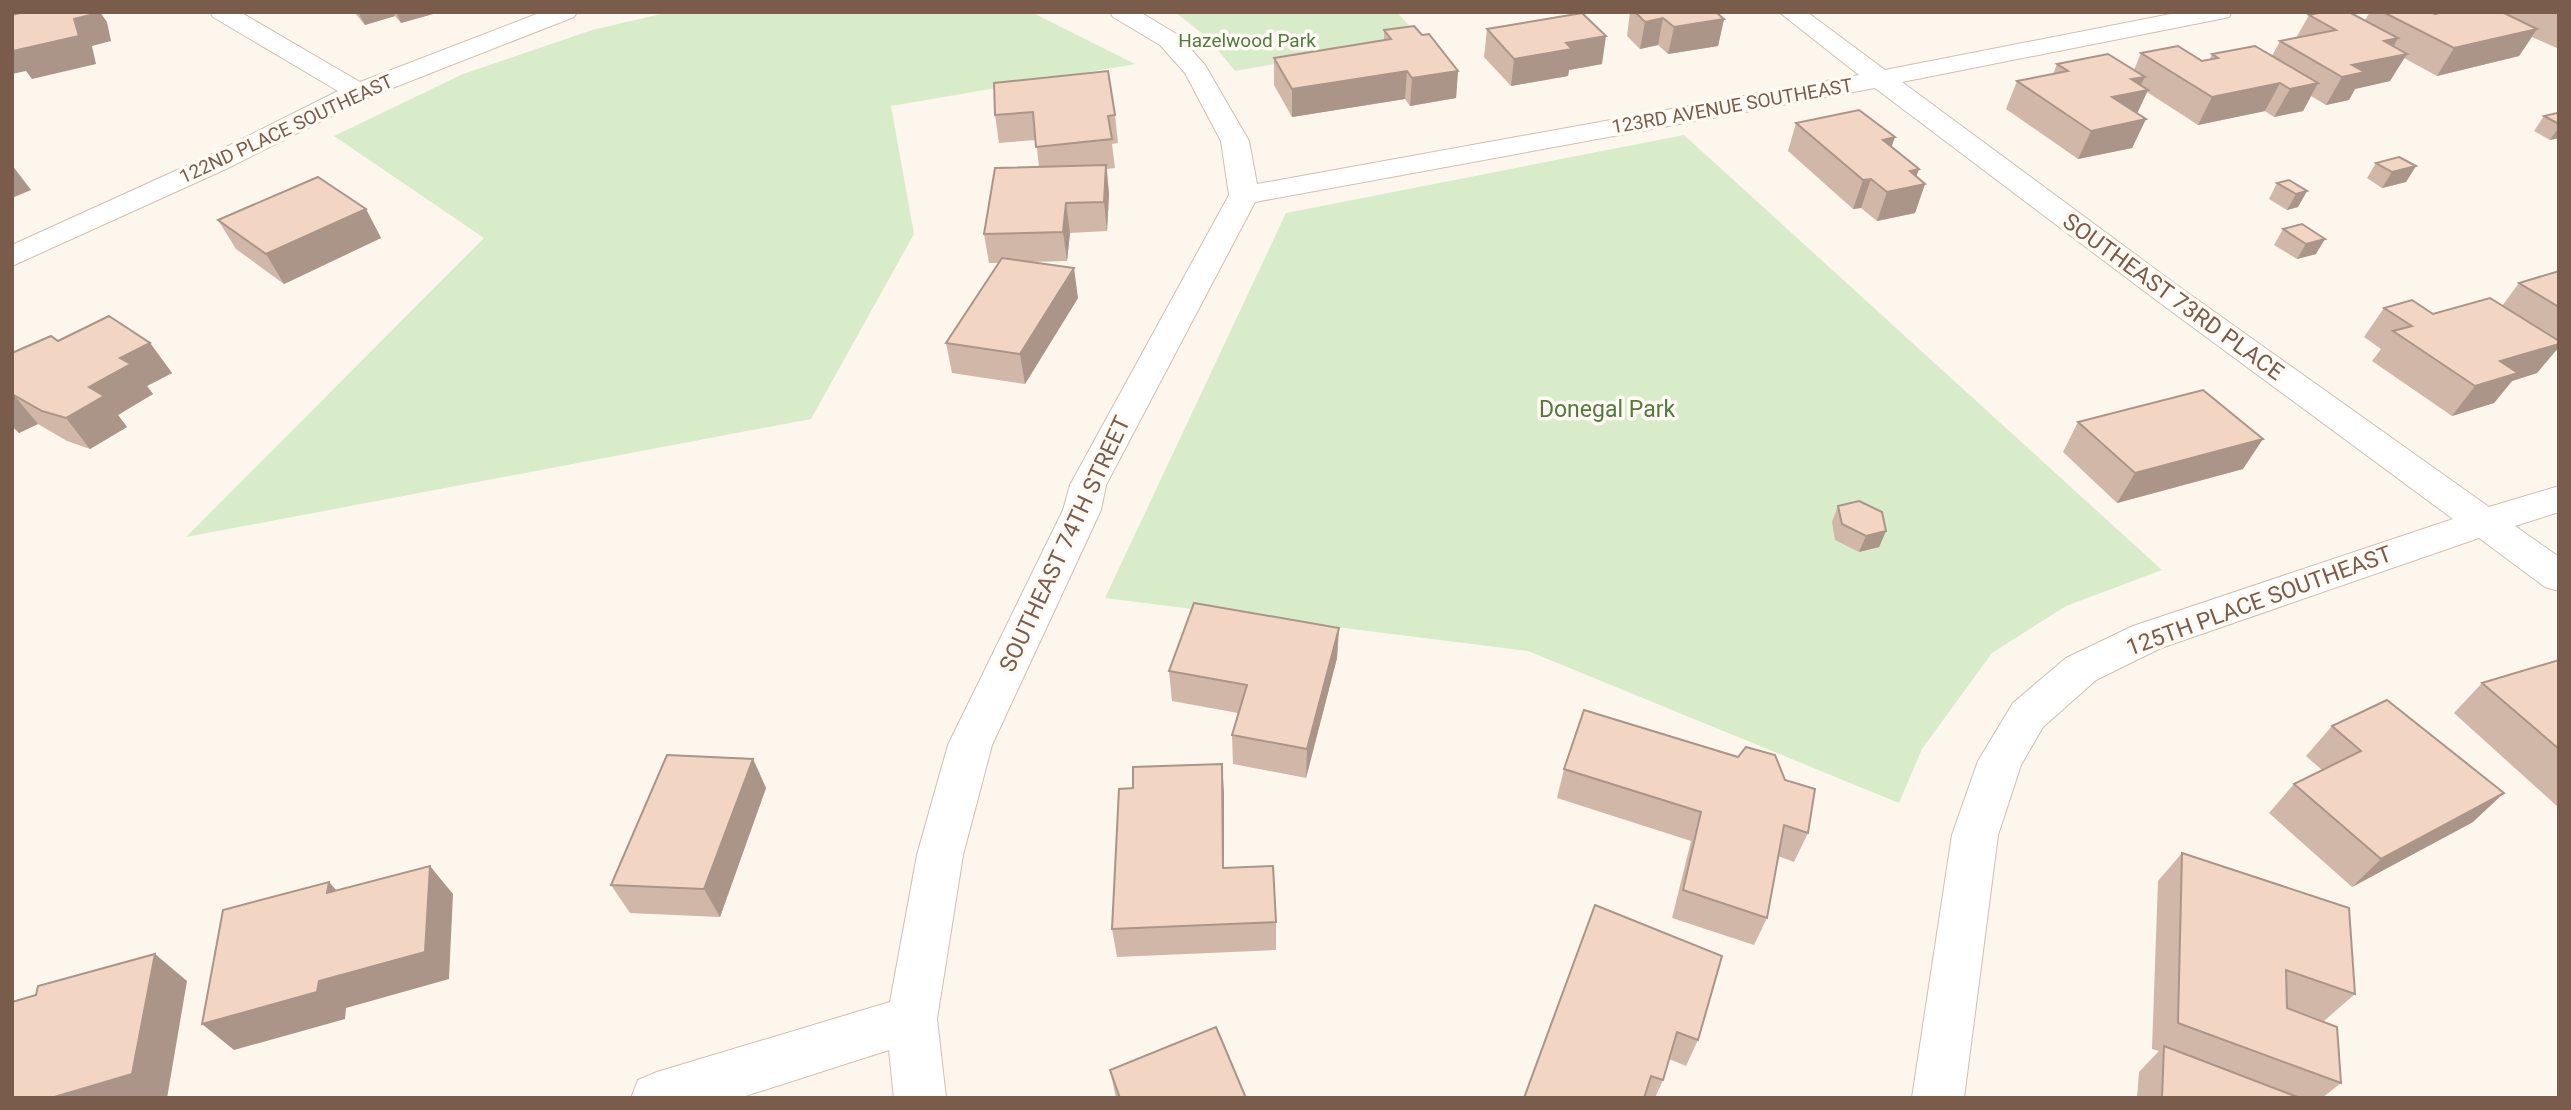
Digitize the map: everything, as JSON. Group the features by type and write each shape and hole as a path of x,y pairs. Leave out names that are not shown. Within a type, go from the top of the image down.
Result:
{"street":[{"path":"222,12 358,92"},
{"name":"122ND PLACE SOUTHEAST","path":"12,257 216,163 358,92 565,12"},
{"path":"1122,12 1169,40 1196,70 1235,141 1244,195"},
{"name":"SOUTHEAST 73RD PLACE","path":"1791,12 2167,293 2559,577"},
{"name":"123RD AVENUE SOUTHEAST","path":"1244,195 1879,79 2220,12"},
{"name":"SOUTHEAST 74TH STREET","path":"920,1098 912,1019 940,855 970,745 1082,510 1088,485 1244,195"},
{"name":"125TH PLACE SOUTHEAST","path":"1938,1098 1975,835 2000,761 2028,715 2081,669 2147,637 2559,499"},
{"path":"657,1098 912,1019"}],"green space":[{"path":"670,12 1031,12 1135,64 891,106 914,234 811,419 186,537 484,238 334,136 463,74 592,30"},
{"name":"Hazelwood Park","path":"1175,12 1397,12 1420,38 1235,71 1208,38"},
{"name":"Donegal Park","path":"1684,135 2162,570 2066,606 1992,653 1922,749 1899,803 1528,651 1105,598 1286,213"}],"building":[{"path":"24,12 94,14 74,19 79,36 13,51 12,15"},
{"path":"1635,12 1716,12 1724,19 1674,27 1663,18 1645,22"},
{"path":"2349,12 2398,38 2384,41 2407,54 2352,65 2365,72 2342,77 2280,41 2336,30 2309,15"},
{"path":"2383,12 2502,12 2537,29 2454,48"},
{"path":"1582,13 1606,36 1566,43 1572,49 1514,59 1487,29"},
{"path":"1414,26 1422,35 1429,34 1458,71 1412,78 1407,71 1292,89 1274,58 1391,39 1384,30"},
{"path":"2178,46 2202,61 2218,58 2212,54 2255,46 2318,83 2290,89 2280,83 2212,97 2141,53"},
{"path":"2108,54 2145,77 2131,79 2148,90 2112,97 2146,119 2091,131 2017,81 2068,71 2057,64"},
{"path":"1108,71 1115,115 1108,116 1112,139 1036,147 1033,112 995,115 994,83"},
{"path":"1859,110 1895,137 1883,140 1919,169 1910,171 1925,184 1887,192 1871,179 1863,180 1796,123"},
{"path":"2557,113 2559,124 2544,116"},
{"path":"2399,157 2416,166 2392,172 2376,163"},
{"path":"1106,165 1104,202 1066,203 1063,232 984,234 995,168"},
{"path":"318,177 366,209 266,254 218,220"},
{"path":"2289,180 2307,191 2296,194 2277,183"},
{"path":"2302,224 2325,239 2306,244 2283,229"},
{"path":"1002,258 1074,268 1020,354 946,343"},
{"path":"2559,271 2559,307 2519,283"},
{"path":"2490,298 2559,341 2559,344 2500,361 2518,373 2475,386 2393,331 2412,326 2384,308 2412,300 2433,314"},
{"path":"109,316 150,343 120,358 131,364 89,387 104,396 66,418 42,411 12,394 12,353 51,336 58,341"},
{"path":"2203,390 2263,439 2135,473 2078,422"},
{"path":"1859,501 1882,512 1886,531 1866,536 1842,524 1838,506"},
{"path":"1194,603 1339,628 1307,749 1232,735 1247,685 1169,671"},
{"path":"2559,660 2559,749 2482,683"},
{"path":"2387,700 2504,793 2381,859 2294,784 2361,751 2332,726"},
{"path":"1584,710 1738,757 1746,747 1775,755 1785,780 1815,789 1808,833 1784,825 1767,918 1683,890 1701,812 1564,769"},
{"path":"667,755 753,759 704,889 611,885"},
{"path":"1222,764 1223,868 1273,866 1276,922 1112,929 1119,789 1133,788 1133,767"},
{"path":"2182,853 2349,908 2355,994 2286,970 2287,1008 2337,1027 2341,1083 2178,1023"},
{"path":"430,866 425,952 319,981 317,992 202,1024 223,910 329,882 327,893"},
{"path":"1595,905 1722,956 1698,1040 1677,1032 1663,1080 1651,1076 1644,1098 1524,1098"},
{"path":"155,954 132,1074 51,1098 12,1098 12,1002 36,995 38,986"},
{"path":"1216,1027 1246,1098 1120,1098 1110,1070"},
{"path":"2164,1046 2300,1098 2162,1098"}]}
